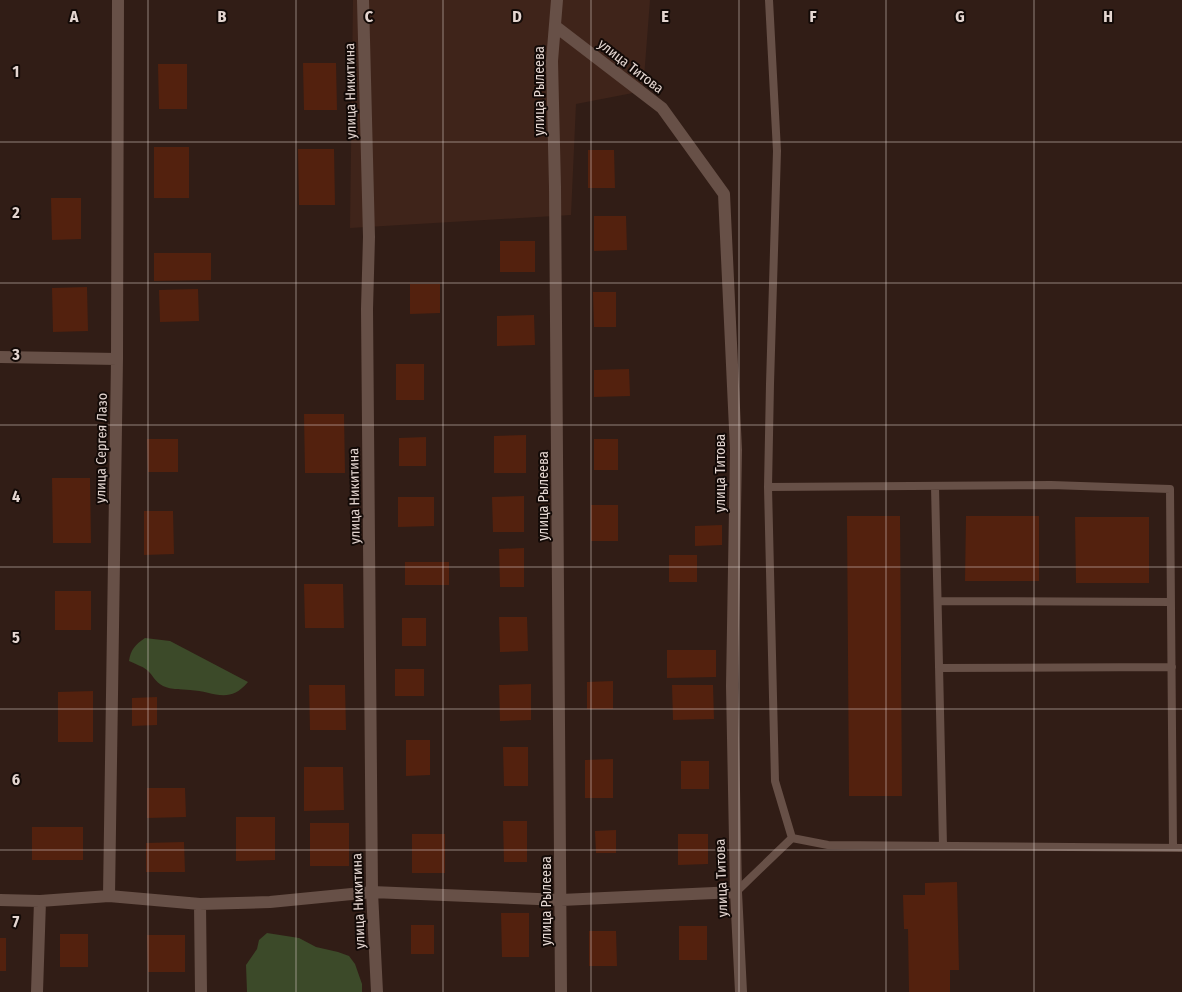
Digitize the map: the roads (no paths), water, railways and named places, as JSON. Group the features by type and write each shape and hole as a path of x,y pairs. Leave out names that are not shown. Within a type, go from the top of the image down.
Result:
{"street":[{"name":"улица Сергея Лазо","path":"109,896 117,359 118,0"},
{"name":"улица Никитина","path":"363,0 369,237 367,309 372,892 377,992"},
{"name":"улица Рылеева","path":"557,0 552,61 556,187 561,992"},
{"name":"улица Титова","path":"555,26 662,108 724,194 736,450 732,686 736,892 741,992"},
{"path":"0,357 117,359"},
{"path":"0,900 40,901 109,896 200,904 270,902 372,892 561,900 736,892"},
{"path":"37,992 40,901"},
{"path":"200,904 201,992"}],"lane":[{"path":"769,0 777,151 768,487 775,781 792,838"},
{"path":"768,487 1051,485 1170,489 1173,848"},
{"path":"936,486 943,846"},
{"path":"938,601 1171,602"},
{"path":"939,668 1172,667"},
{"path":"736,892 792,838"},
{"path":"792,838 828,845 1182,848"}]}
